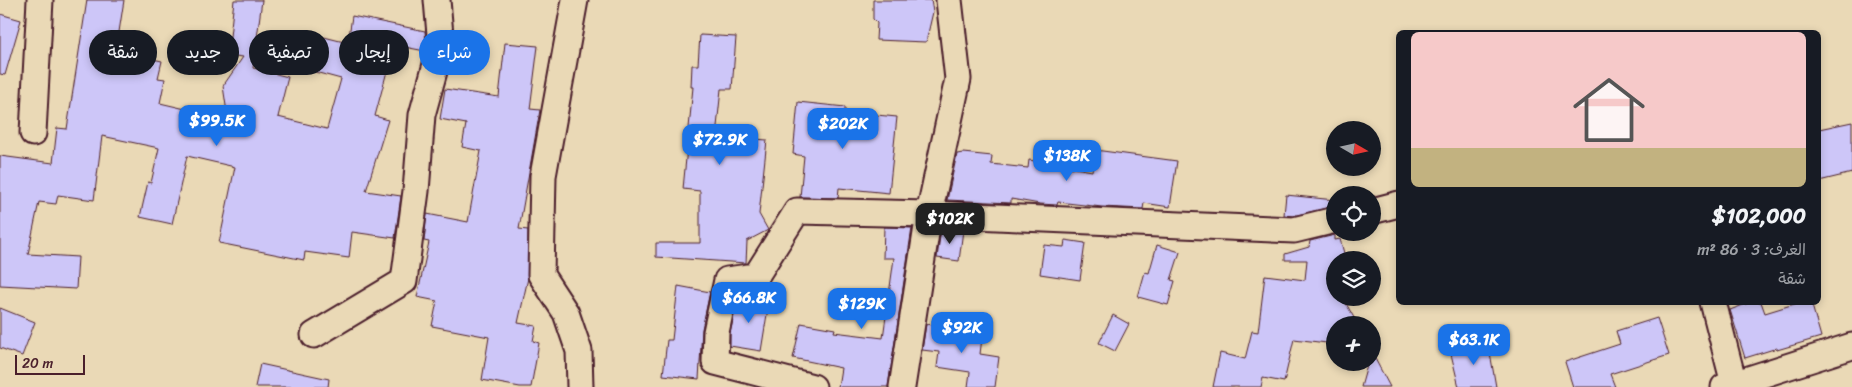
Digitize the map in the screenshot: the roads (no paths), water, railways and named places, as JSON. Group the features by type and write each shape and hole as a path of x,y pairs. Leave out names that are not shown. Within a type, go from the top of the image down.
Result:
{"street":[{"path":"34,133 40,0"},
{"path":"314,335 404,282 416,191 422,115 441,46 437,0"},
{"path":"575,0 543,176 541,275 566,313 576,341 579,351 580,387"},
{"path":"902,387 929,214 958,79 949,0"},
{"path":"1381,209 1396,205"},
{"path":"813,387 715,362 716,332 727,280 756,276 797,211 929,214 1294,230 1326,222"},
{"path":"1714,305 1729,386 1852,346"}]}
